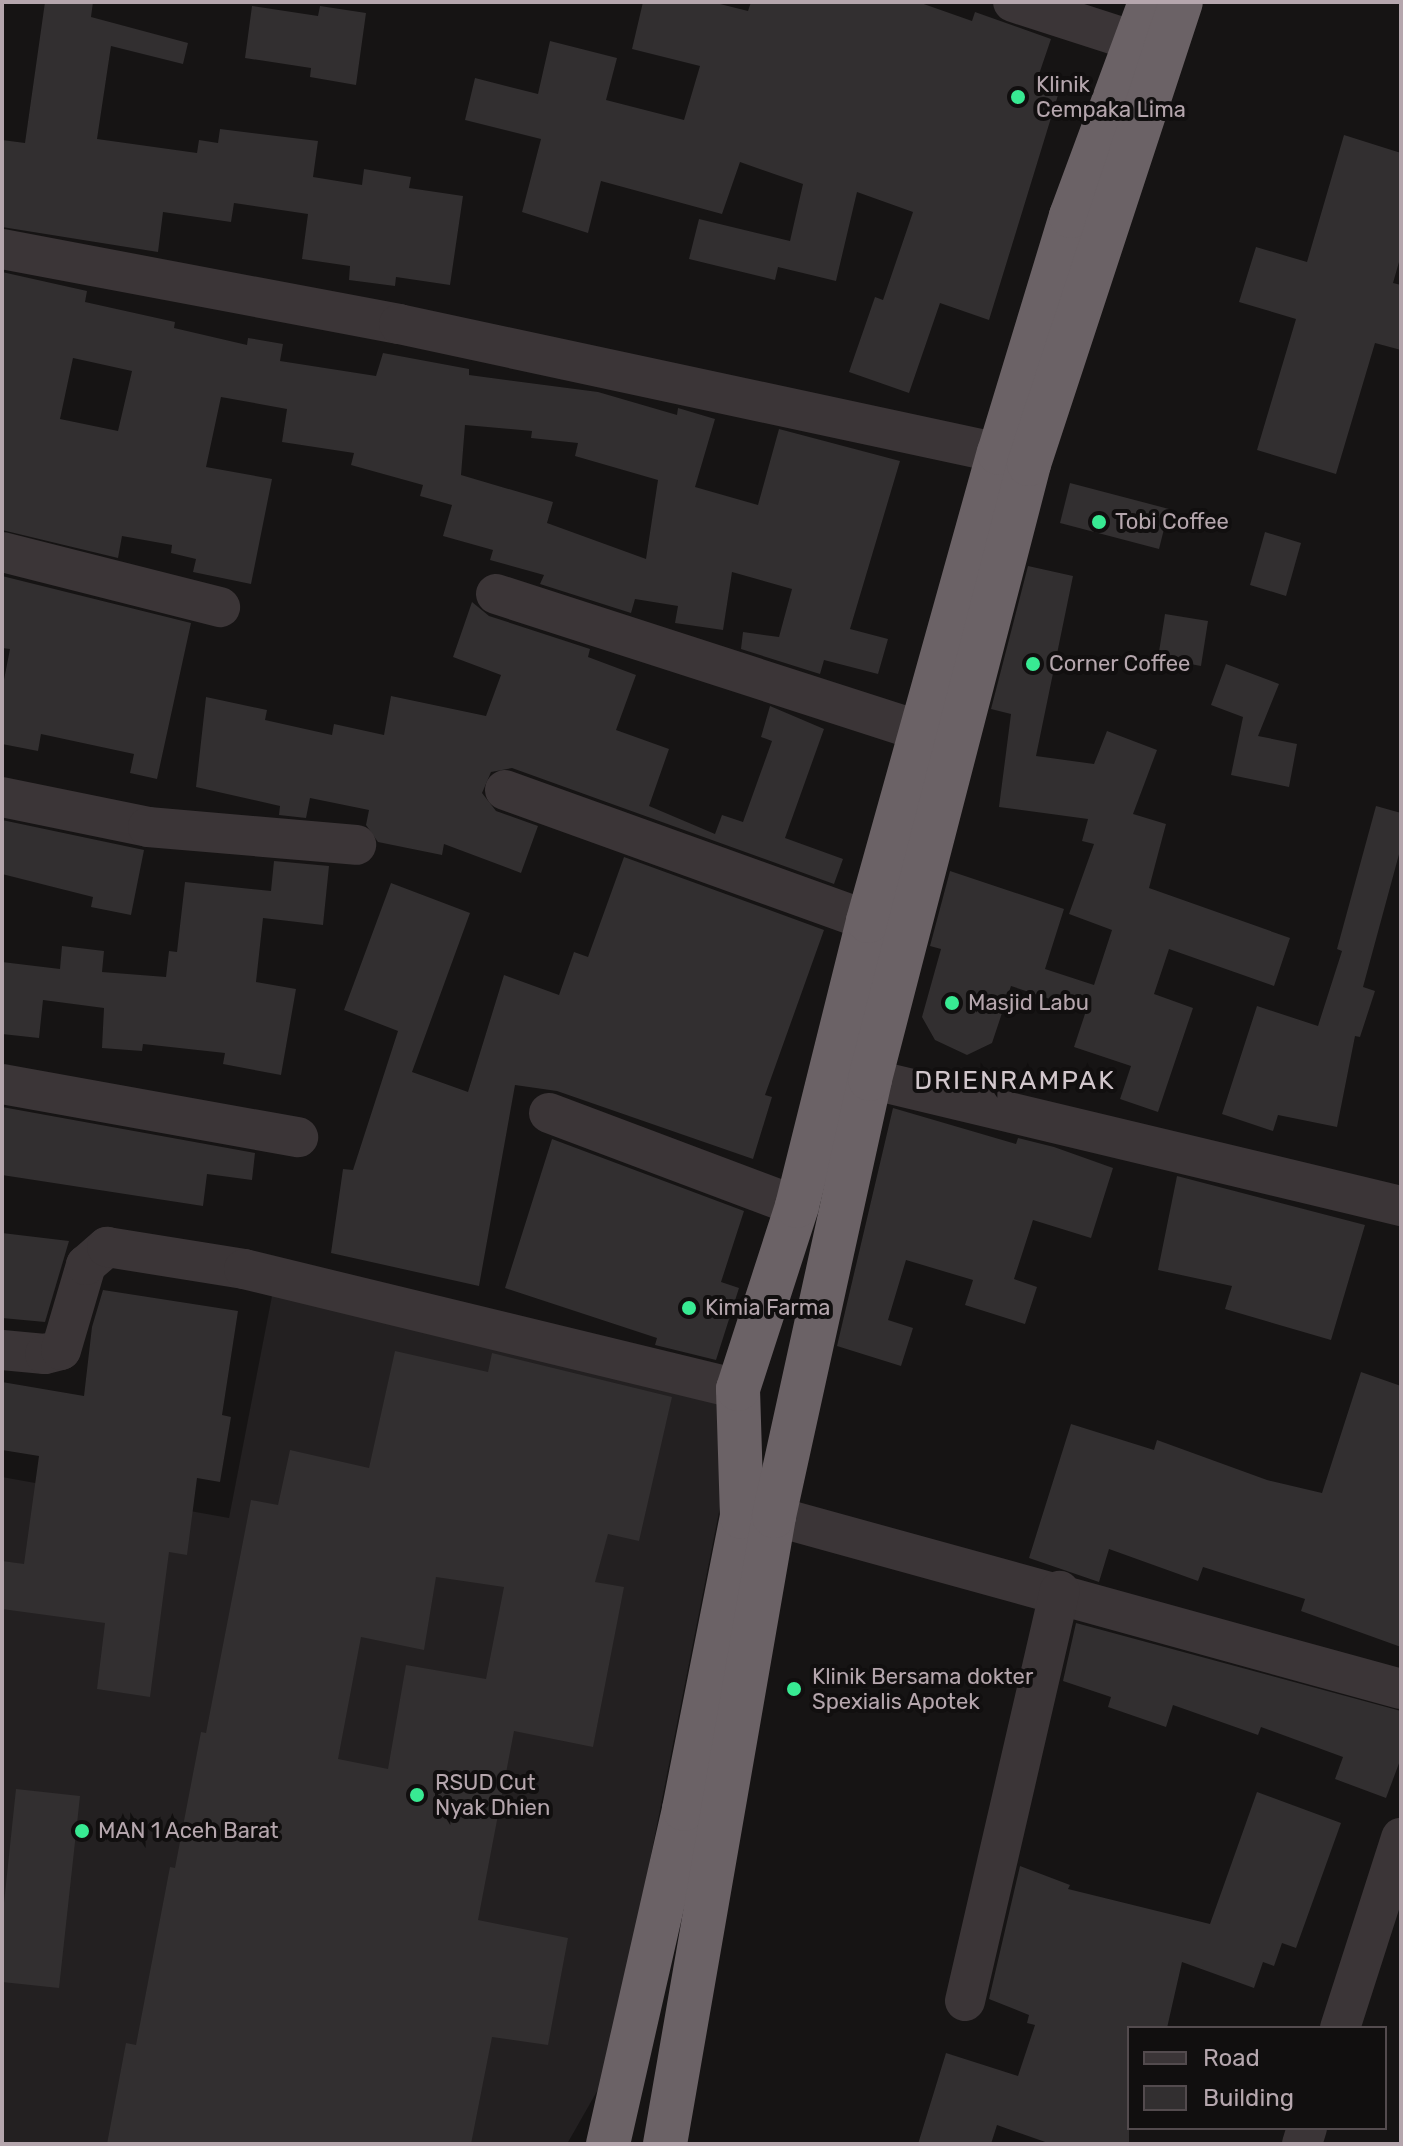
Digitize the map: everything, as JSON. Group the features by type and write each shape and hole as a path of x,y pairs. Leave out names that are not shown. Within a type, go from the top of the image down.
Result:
{"highway":[{"path":"665,2144 774,1516 870,1079 1029,464 1181,2"},
{"path":"608,2144 684,1809 742,1517 738,1389 797,1206 868,921 999,453 1071,216 1142,22"}],"street":[{"path":"1013,2 1142,22"},
{"path":"2,249 399,324 999,453"},
{"path":"2,552 220,607"},
{"path":"496,594 921,731"},
{"path":"505,790 868,921"},
{"path":"2,797 148,827 356,845"},
{"path":"870,1079 1401,1206"},
{"path":"2,1084 298,1137"},
{"path":"549,1113 797,1206"},
{"path":"2,1350 45,1354 61,1350 86,1265 107,1247 244,1269 738,1389"},
{"path":"774,1516 1060,1591 1401,1689"},
{"path":"965,2001 1060,1591"},
{"path":"1341,2026 1401,1838"}],"shaded area":[{"name":"RSUD Cut Nyak Dhien","path":"278,1265 744,1386 608,2072 567,2144 2,2144 2,1477 229,1518"}],"building":[{"path":"45,2 93,2 91,17 188,43 183,64 111,46 97,139 197,153 199,140 218,143 220,129 318,141 313,177 362,185 364,169 411,177 409,188 463,196 450,285 396,277 395,286 349,280 350,266 302,259 308,214 234,203 231,222 163,212 158,252 2,227 2,140 25,143"},
{"path":"643,2 712,2 748,11 751,2 918,2 972,21 975,12 1051,39 1035,86 1058,95 989,320 940,303 909,393 849,372 875,297 883,300 913,212 857,192 836,281 778,267 775,280 689,259 699,219 790,241 803,184 740,162 722,214 601,181 588,233 522,212 541,139 465,120 475,78 538,94 550,41 617,58 606,100 684,120 700,66 632,49"},
{"path":"252,6 318,16 320,6 366,13 356,85 310,77 311,68 245,58"},
{"path":"1344,135 1401,153 1401,255 1393,283 1401,285 1401,350 1375,343 1336,474 1257,450 1296,319 1239,302 1256,247 1307,262"},
{"path":"2,272 87,291 85,302 175,322 174,328 247,345 248,338 283,344 280,361 376,376 383,353 469,369 469,375 598,392 677,415 678,408 715,419 695,487 758,505 779,429 900,461 850,629 888,639 878,674 824,660 820,674 741,649 743,632 779,637 792,589 732,572 723,630 675,623 678,606 635,599 631,613 540,584 544,575 490,560 493,550 443,536 452,505 420,496 423,485 351,465 354,453 282,442 287,409 221,397 206,467 272,479 251,584 193,572 196,559 171,553 172,545 122,536 118,558 2,530","holes":["73,358 132,371 118,431 60,419","465,425 532,431 531,438 578,443 575,456 658,480 646,559 547,523 553,502 461,475"]},
{"path":"1070,483 1169,509 1159,549 1060,523"},
{"path":"1265,532 1301,543 1286,596 1250,585"},
{"path":"1028,566 1073,576 1036,756 1094,764 1107,731 1157,750 1133,814 1166,824 1149,888 1290,938 1274,986 1169,949 1154,994 1193,1008 1158,1112 1120,1099 1131,1066 1074,1047 1086,1011 1011,986 992,1043 967,1055 935,1040 922,1017 941,949 930,946 950,871 1064,909 1045,969 1094,985 1112,930 1069,914 1094,844 1082,841 1088,819 999,807 1011,714 991,709"},
{"path":"2,576 191,623 157,779 130,773 134,754 41,734 38,751 2,744 2,690 10,649 2,648"},
{"path":"472,602 489,616 590,649 588,657 636,675 616,730 669,749 649,806 715,834 722,815 743,822 772,741 761,737 770,706 824,729 785,838 843,859 834,884 512,768 491,772 482,793 496,811 538,826 521,873 444,844 442,855 378,842 366,825 369,810 310,798 306,818 279,815 280,806 196,787 206,697 267,710 265,720 332,735 334,724 384,735 391,696 486,716 501,675 453,657"},
{"path":"1165,614 1208,621 1201,666 1158,658"},
{"path":"1226,664 1279,684 1258,736 1297,744 1289,787 1231,775 1243,717 1211,705"},
{"path":"1376,806 1401,813 1401,847 1363,987 1375,991 1360,1037 1355,1036 1337,1127 1278,1115 1273,1131 1222,1114 1257,1006 1318,1026 1342,951 1337,949"},
{"path":"2,820 144,850 131,915 91,907 93,897 2,874"},
{"path":"624,857 824,930 765,1095 772,1097 753,1159 557,1091 515,1085 479,1286 331,1253 343,1169 353,1170 398,1031 344,1010 391,883 470,913 412,1072 468,1092 504,975 559,995 574,952 588,957"},
{"path":"274,861 329,866 323,925 263,918 256,982 296,989 281,1075 223,1064 225,1053 143,1044 142,1051 102,1048 104,1008 43,1000 39,1038 2,1034 2,962 60,969 62,946 104,951 102,972 166,977 169,951 177,952 185,882 271,891"},
{"path":"2,1107 255,1153 252,1180 207,1174 203,1206 2,1175"},
{"path":"893,1108 1016,1144 1018,1138 1054,1147 1113,1168 1091,1238 1033,1220 1014,1279 1037,1287 1025,1324 965,1305 973,1280 906,1260 888,1320 913,1328 901,1366 837,1346"},
{"path":"552,1139 744,1211 721,1282 739,1288 716,1360 655,1345 657,1338 505,1288"},
{"path":"1177,1176 1365,1225 1331,1340 1225,1309 1232,1286 1158,1270"},
{"path":"2,1233 69,1241 45,1322 2,1318"},
{"path":"103,1290 238,1311 222,1415 231,1417 220,1482 197,1478 187,1555 169,1552 150,1697 97,1689 105,1623 2,1609 2,1561 24,1564 39,1456 2,1450 2,1382 84,1396 92,1327"},
{"name":"RSUD Cut Nyak Dhien","path":"395,1351 488,1372 492,1353 672,1397 639,1541 608,1534 595,1582 624,1587 593,1747 514,1731 478,1920 568,1938 548,2045 492,2037 471,2144 107,2144 126,2043 136,2045 170,1867 175,1868 201,1732 206,1733 251,1500 278,1505 290,1450 369,1468","holes":["436,1577 504,1587 486,1679 406,1665 388,1769 338,1759 361,1637 424,1650"]},
{"path":"1361,1372 1401,1386 1401,1647 1301,1611 1305,1599 1203,1567 1198,1581 1109,1549 1099,1582 1029,1558 1071,1424 1154,1450 1157,1440 1267,1480 1322,1493"},
{"path":"1076,1623 1401,1711 1401,1758 1386,1798 1335,1779 1343,1757 1261,1727 1258,1735 1173,1705 1166,1727 1108,1707 1111,1697 1063,1681"},
{"path":"16,1789 80,1796 59,1988 2,1982 2,1922"},
{"path":"1257,1792 1341,1823 1296,1948 1282,1943 1274,1966 1263,1962 1254,1988 1182,1962 1167,2026 1127,2026 1129,2144 1051,2144 997,2125 991,2144 918,2144 946,2053 1018,2076 1035,2025 1027,2023 1029,2015 989,1999 1020,1866 1070,1885 1068,1889 1210,1924"}],"place":[{"name":"Klinik Cempaka Lima","path":"1018,97"},
{"name":"Tobi Coffee","path":"1099,522"},
{"name":"Corner Coffee","path":"1033,664"},
{"name":"Masjid Labu","path":"952,1003"},
{"name":"Kimia Farma","path":"689,1308"},
{"name":"Klinik Bersama dokter Spexialis Apotek","path":"794,1689"},
{"name":"RSUD Cut Nyak Dhien","path":"417,1795"},
{"name":"MAN 1 Aceh Barat","path":"82,1831"}],"district":[{"name":"DRIENRAMPAK","path":"1015,1081"}]}
